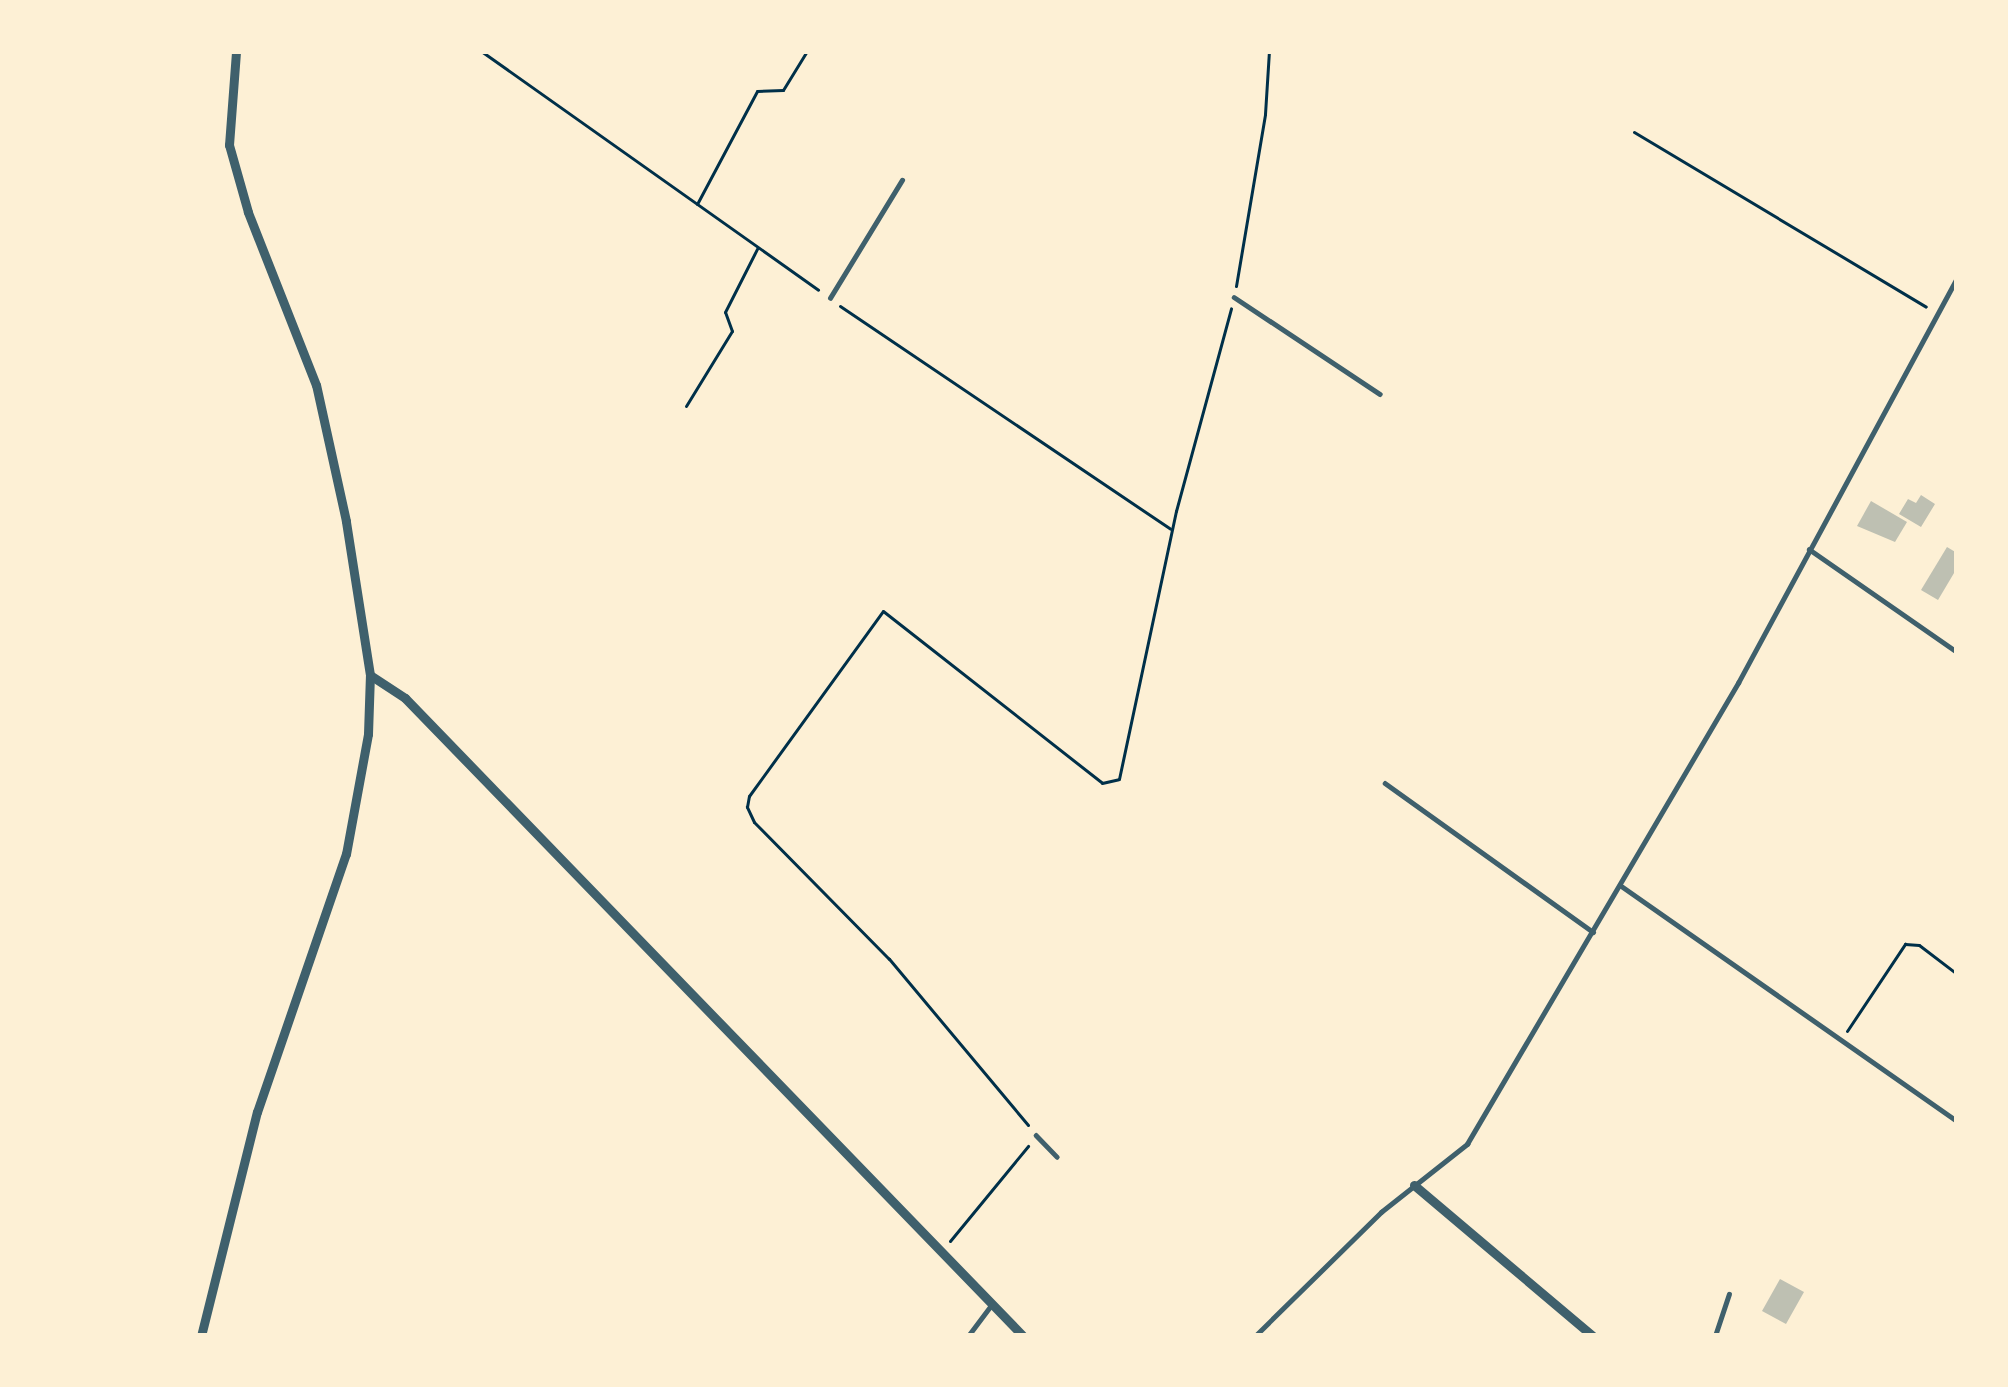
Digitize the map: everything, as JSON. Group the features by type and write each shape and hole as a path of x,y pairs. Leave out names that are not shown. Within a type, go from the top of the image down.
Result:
{"street":[{"path":"201,1336 263,1092 346,854 368,734 370,675 346,521 316,385 248,212 229,145 226,124 236,51"},
{"path":"370,675 405,698 1023,1336"},
{"path":"1414,1184 1593,1336"}],"lane":[{"path":"830,298 902,180"},
{"path":"1256,1336 1414,1184 1467,1144 1620,885 1957,278"},
{"path":"1234,298 1380,394"},
{"path":"1808,549 1957,652"},
{"path":"1384,783 1593,932"},
{"path":"1620,885 1957,1121"},
{"path":"1036,1135 1057,1157"},
{"path":"1715,1336 1730,1294"},
{"path":"968,1336 992,1304"}],"path":[{"path":"697,205 758,91 783,90 807,51"},
{"path":"1634,132 1938,314"},
{"path":"686,406 732,331 725,312 758,248"},
{"path":"942,1251 1036,1135 889,959 754,821 747,807 775,760 883,611 1102,783 1112,784 1124,770 1172,530"},
{"path":"1843,1037 1905,944 1918,945 1957,974"}],"building":[{"path":"1921,495 1935,504 1921,527 1899,514 1908,499 1916,503"},
{"path":"1871,501 1907,522 1895,542 1857,526"},
{"path":"1947,547 1957,553 1957,568 1938,600 1921,590"},
{"path":"1780,1279 1804,1292 1786,1324 1762,1311"}]}
